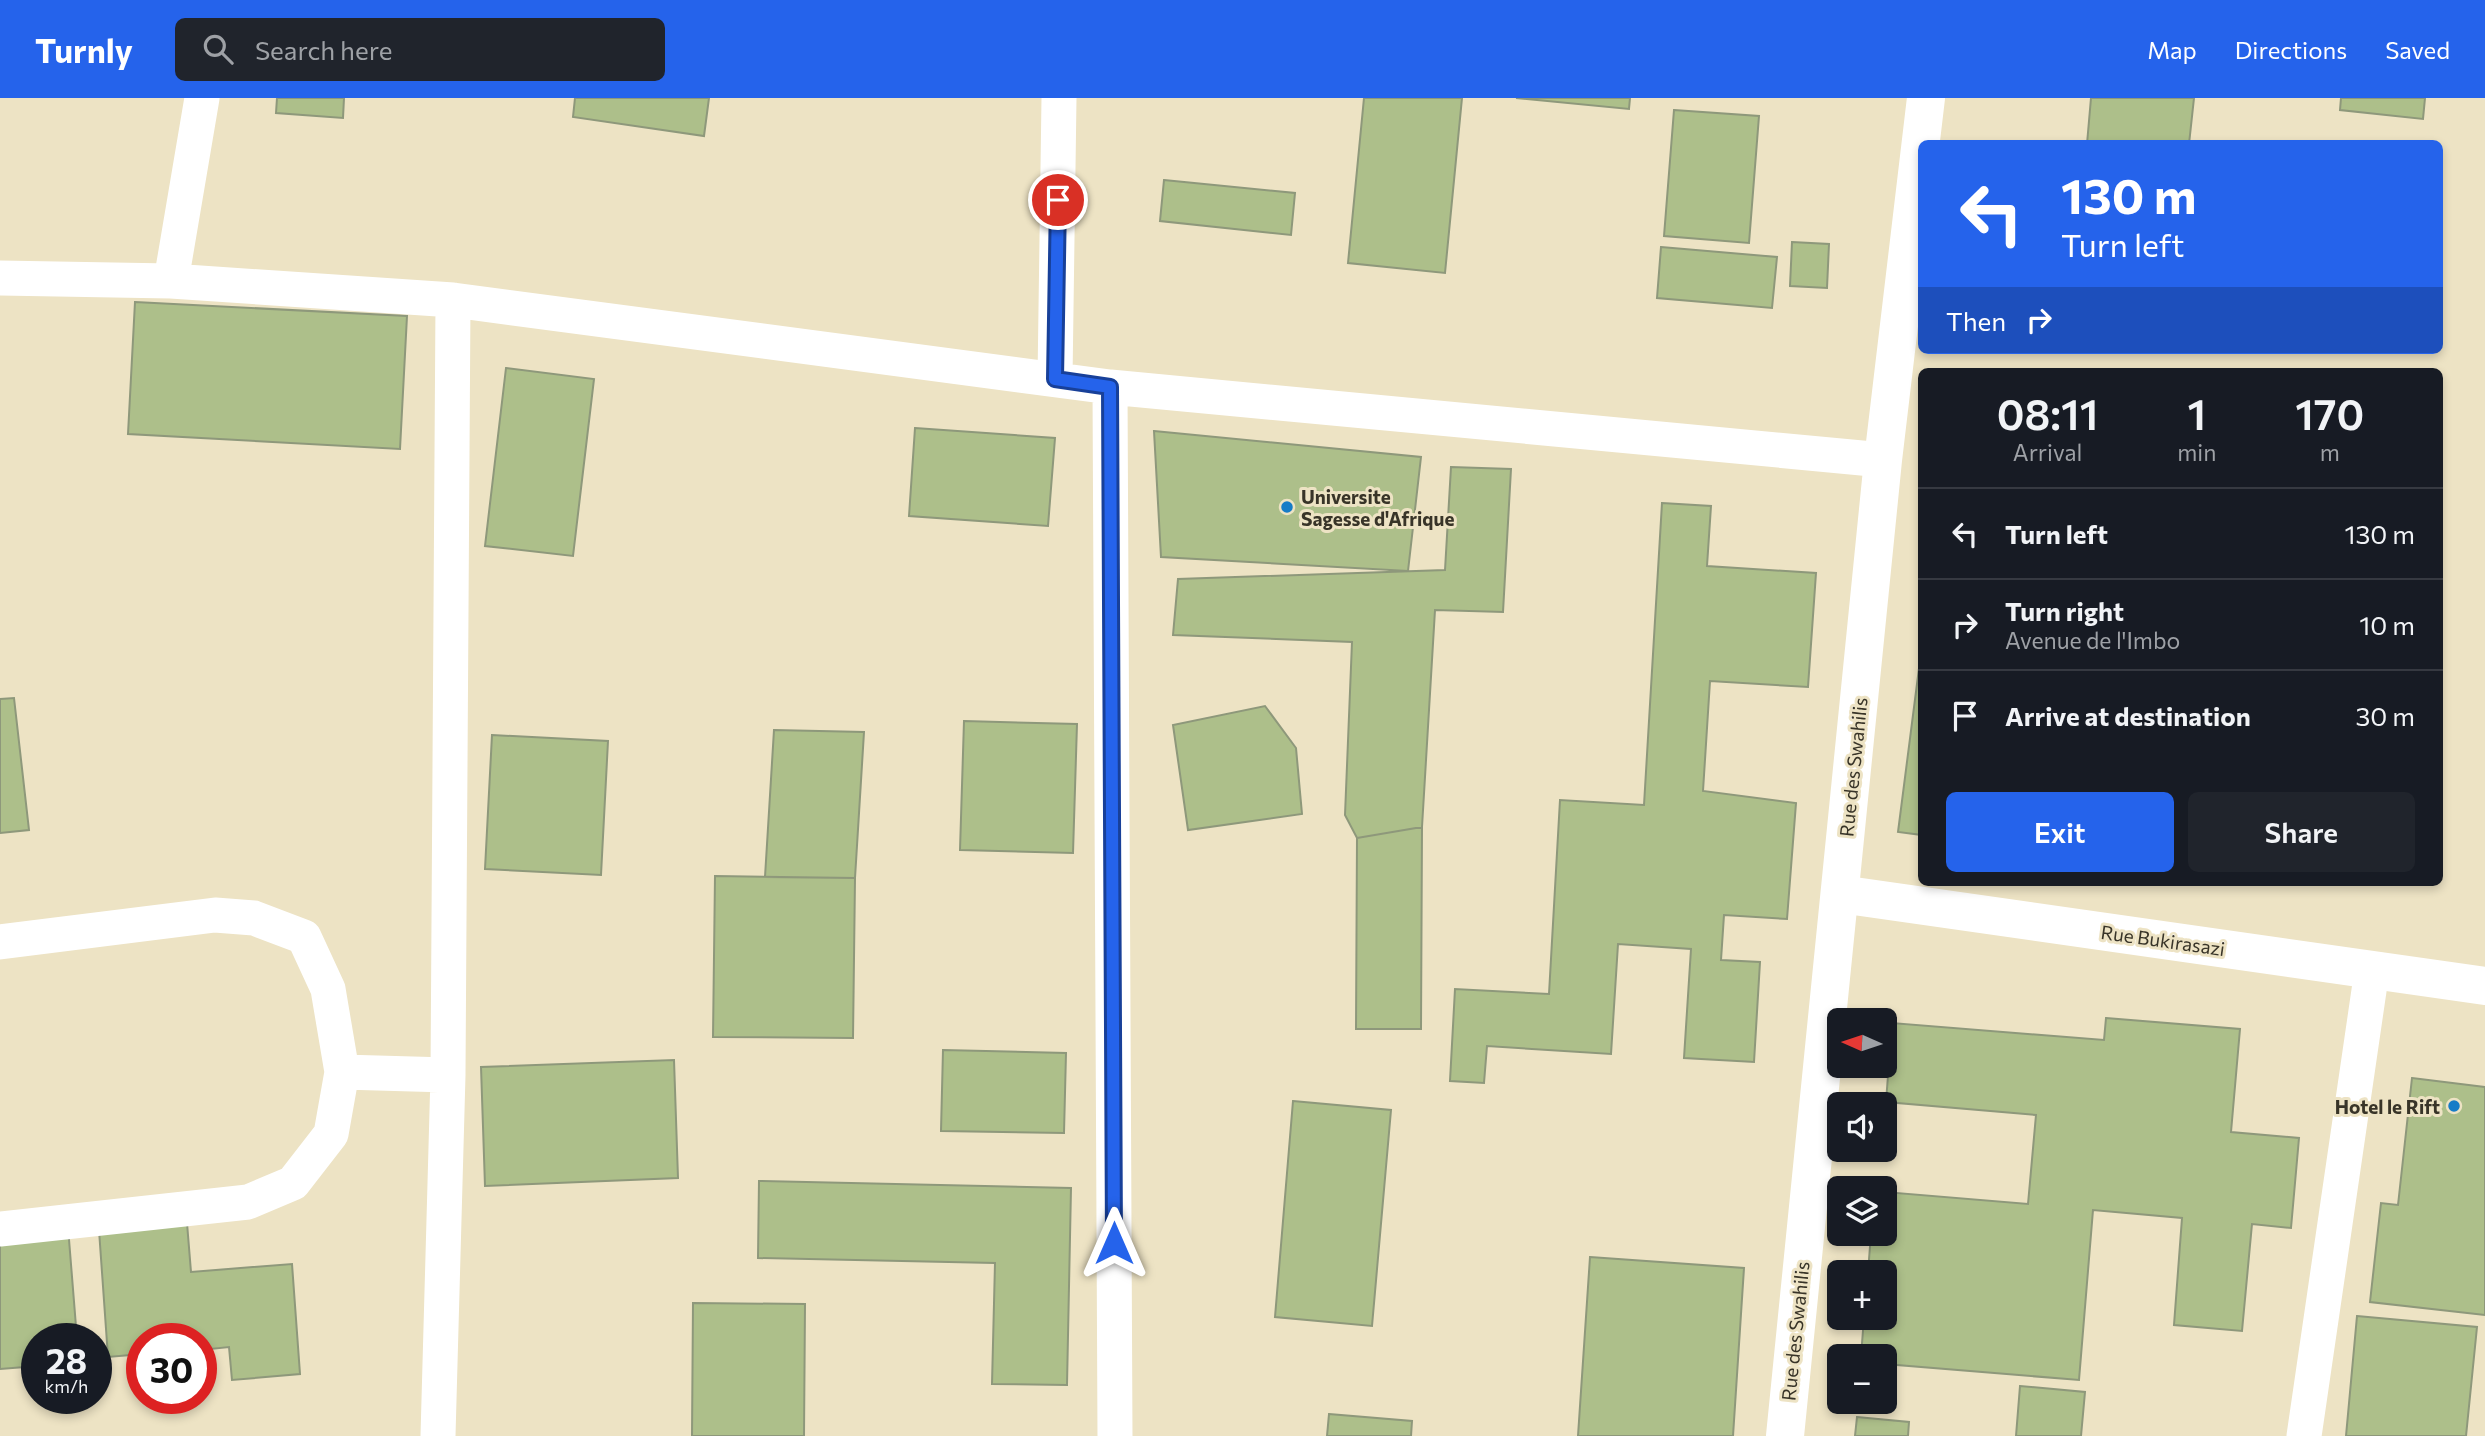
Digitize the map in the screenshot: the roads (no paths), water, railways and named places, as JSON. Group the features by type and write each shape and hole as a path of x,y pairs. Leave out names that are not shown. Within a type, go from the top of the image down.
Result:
{"street":[{"path":"171,281 202,98"},
{"path":"1055,379 1059,98"},
{"name":"Rue des Swahilis","path":"1921,140 1926,98"},
{"name":"Rue des Swahilis","path":"1785,1436 1883,460 1918,165"},
{"path":"0,278 171,281 453,300 1110,387 1883,460"},
{"path":"439,1436 448,1075 453,300"},
{"path":"1110,387 1115,1436"},
{"name":"Rue Bukirasazi","path":"1840,894 2485,986"},
{"path":"0,942 215,915 254,918 304,937 328,989 342,1072 331,1134 293,1183 247,1202 0,1229"},
{"path":"2304,1436 2372,970"},
{"path":"342,1072 448,1075"}],"place":[{"name":"Universite Sagesse d'Afrique","path":"1287,507"},
{"name":"Hotel le Rift","path":"2454,1106"}]}
